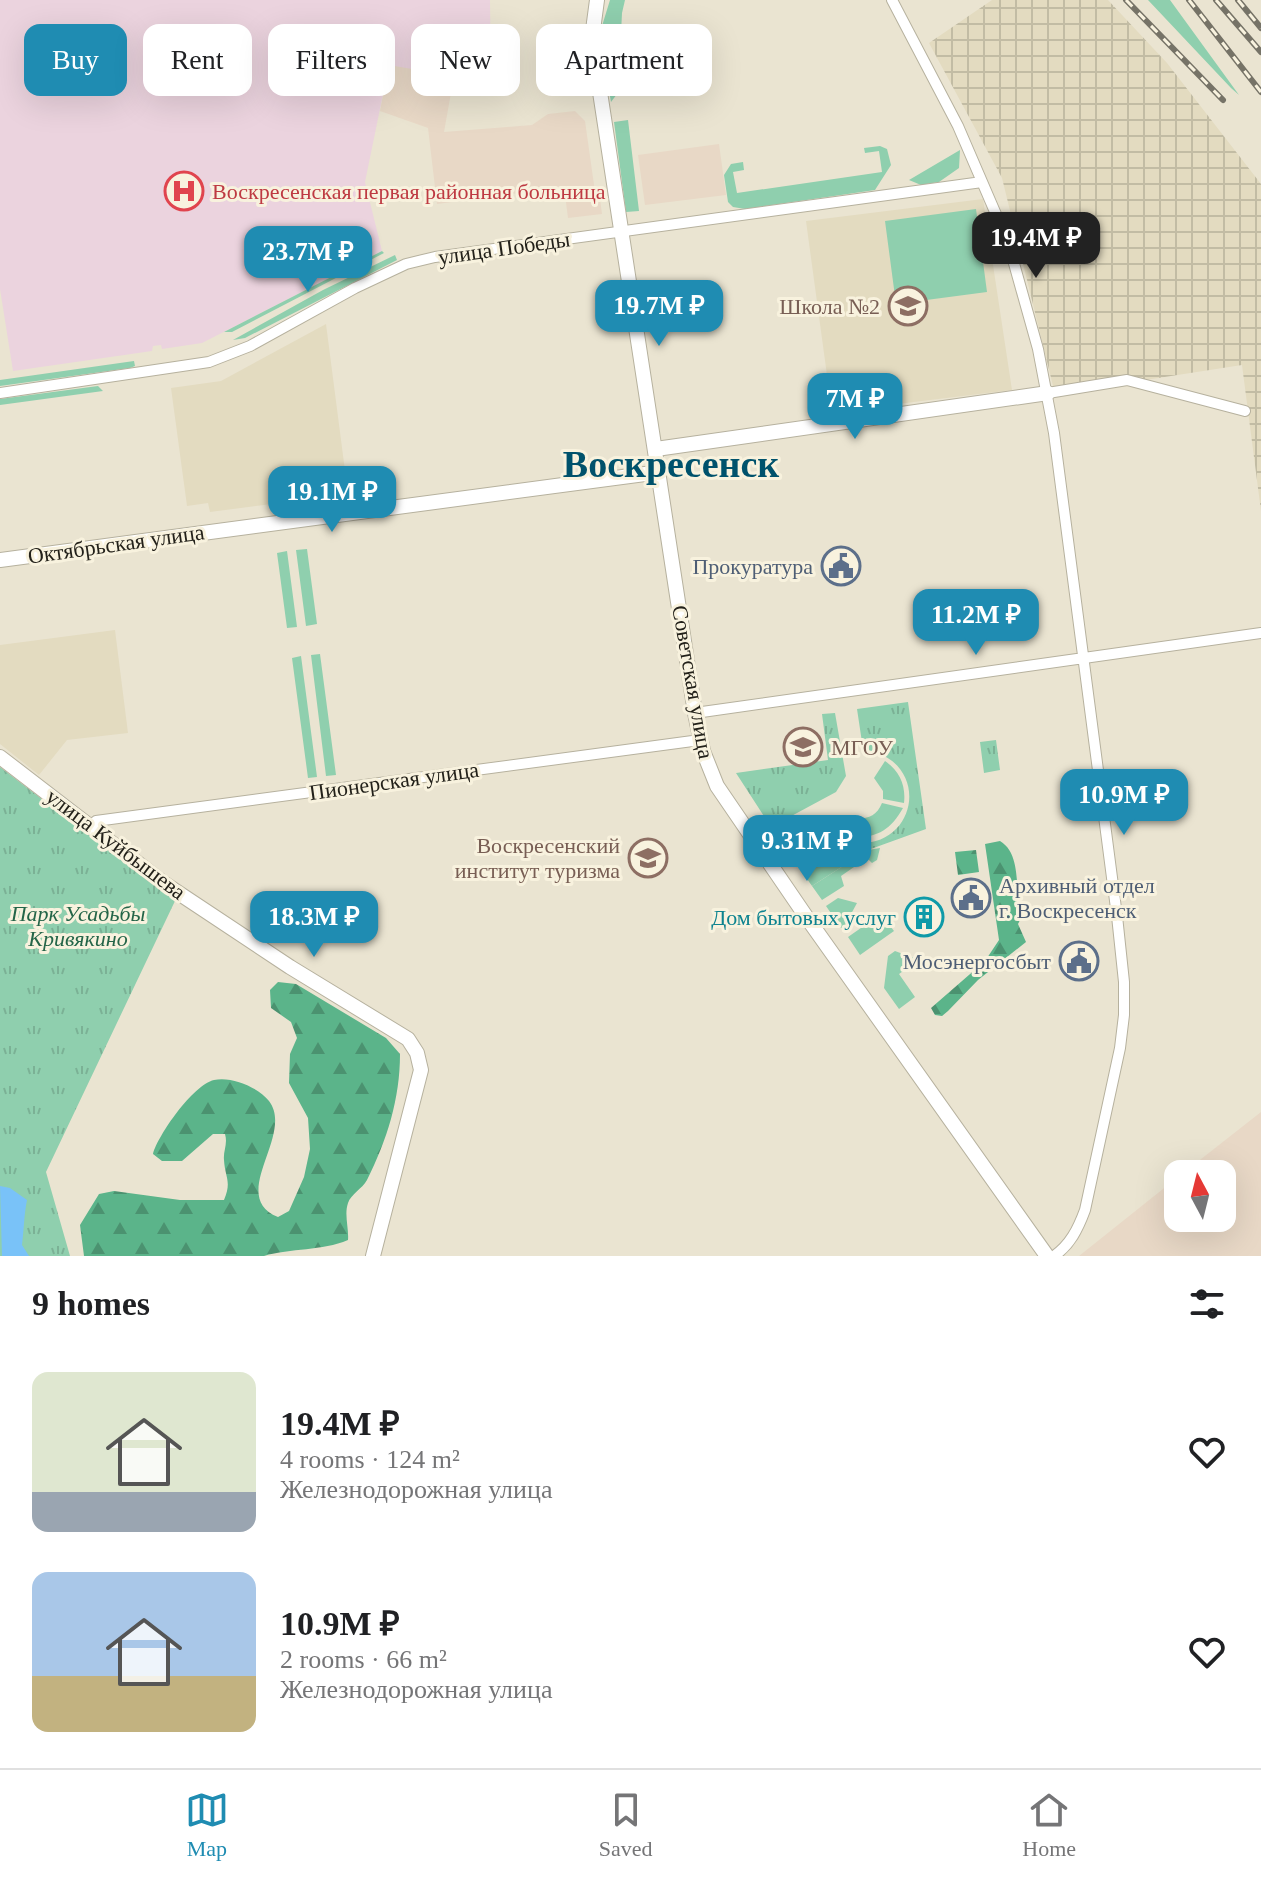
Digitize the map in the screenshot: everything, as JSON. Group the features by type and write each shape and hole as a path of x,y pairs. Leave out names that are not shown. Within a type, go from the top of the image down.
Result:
{"street":[{"path":"892,0 958,126 1008,242 1048,393 1117,916 1124,982 1120,1048 1085,1210 1079,1227 1064,1249 1054,1256"},
{"name":"Советская улица","path":"594,3 594,48 700,740 717,786 1047,1256"},
{"name":"улица Победы","path":"0,393 209,362 250,346 355,288 421,260 982,182"},
{"path":"656,449 1127,380 1245,411"},
{"name":"Октябрьская улица","path":"0,560 660,472"},
{"path":"695,713 1261,633"},
{"name":"Пионерская улица","path":"90,827 96,821 700,740"},
{"name":"улица Куйбышева","path":"0,757 165,884 290,967 408,1039 417,1053 421,1070 373,1256"}],"shaded area":[{"name":"Воскресенская первая районная больница","path":"0,0 490,0 490,24 411,24 411,69 395,66 395,24 268,24 268,96 383,96 365,182 382,251 202,343 162,349 161,345 153,346 152,351 13,371 0,289"},
{"path":"992,0 1108,0 1167,63 1261,184 1261,511 1242,365 1055,394 1002,178 929,43"},
{"path":"395,65 411,68 411,96 450,96 444,132 532,125 548,114 575,111 585,121 596,199 600,199 602,214 568,218 564,187 437,204 428,128 380,111 383,96 395,96"},
{"path":"719,144 726,195 645,205 638,155"},
{"name":"Школа №2","path":"983,199 1012,390 832,412 806,221"},
{"path":"326,324 348,494 210,512 208,503 187,506 171,388 221,381"},
{"path":"115,630 128,733 67,740 39,775 0,744 0,645"},
{"path":"1261,1112 1261,1256 1079,1256 1164,1188 1164,1232 1236,1232 1236,1160 1200,1160"}],"green space":[{"path":"610,0 625,0 621,24 603,24"},
{"path":"1148,0 1170,0 1239,95 1231,88"},
{"path":"628,120 639,211 626,212 614,122"},
{"path":"880,146 887,149 891,165 875,190 745,209 733,207 728,202 724,175 731,164 743,162 744,170 733,172 737,193 882,172 879,151 865,153 864,148"},
{"path":"960,150 959,168 939,182 921,185 909,180"},
{"path":"976,209 987,292 896,304 885,221"},
{"path":"382,251 384,253 232,332 224,332"},
{"path":"395,255 397,260 245,338 233,340 323,290"},
{"path":"134,361 135,366 130,368 0,386 0,380"},
{"path":"98,386 103,391 0,405 0,399"},
{"path":"307,549 317,624 306,626 296,550"},
{"path":"287,551 297,627 287,628 277,553"},
{"path":"320,654 336,775 326,776 311,655"},
{"path":"301,656 317,777 308,778 292,658"},
{"path":"908,702 926,829 868,850 812,886 788,852 823,832 852,843 875,841 892,833 903,819 909,803 908,785 900,769 885,756 863,749 857,709"},
{"path":"835,713 846,776 836,792 771,827 736,773 828,760 822,714"},
{"path":"996,740 1000,770 984,773 980,742"},
{"path":"885,761 901,779 904,803 883,799 883,791 874,778"},
{"name":"Парк Усадьбы Кривякино","path":"0,767 175,901 46,1172 70,1256 0,1256"},
{"path":"882,803 903,808 883,830 871,836 854,838 857,819 872,815"},
{"path":"1000,841 1007,847 1015,864 1023,914 1018,924 1026,942 978,980 942,1016 935,1015 931,1008 985,961 999,940 985,844"},
{"path":"880,848 877,860 872,863 867,858 841,876 844,886 822,900 812,886 868,850"},
{"path":"976,850 979,872 958,875 955,852"},
{"path":"838,898 857,903 841,928 826,906"},
{"path":"881,914 894,931 860,955 848,937"},
{"path":"895,951 919,960 899,974 915,997 899,1009 884,988 888,956"},
{"path":"278,982 296,984 386,1038 400,1054 395,1103 381,1150 367,1180 348,1203 348,1240 264,1256 84,1256 80,1225 99,1194 114,1191 180,1200 224,1200 228,1184 224,1160 225,1134 213,1134 182,1161 162,1161 153,1154 162,1135 187,1101 214,1080 244,1084 269,1101 275,1115 274,1131 260,1180 259,1195 264,1207 278,1217 289,1211 304,1177 310,1149 308,1118 289,1083 290,1054 297,1038 291,1022 271,1008 270,990"}],"water":[{"path":"0,1186 10,1188 27,1200 22,1245 29,1256 2,1256"}],"railway":[{"path":"1126,0 1223,100"},
{"path":"1189,0 1261,92"},
{"path":"1216,0 1261,52"},
{"path":"1238,0 1261,28"}],"place":[{"name":"Воскресенская первая районная больница","path":"184,191"},
{"name":"Школа №2","path":"908,306"},
{"name":"Прокуратура","path":"841,566"},
{"name":"МГОУ","path":"803,747"},
{"name":"Воскресенский институт туризма","path":"648,858"},
{"name":"Архивный отдел г. Воскресенск","path":"971,898"},
{"name":"Дом бытовых услуг","path":"924,917"},
{"name":"Мосэнергосбыт","path":"1079,961"}],"district":[{"name":"Воскресенск","path":"671,464"}]}
